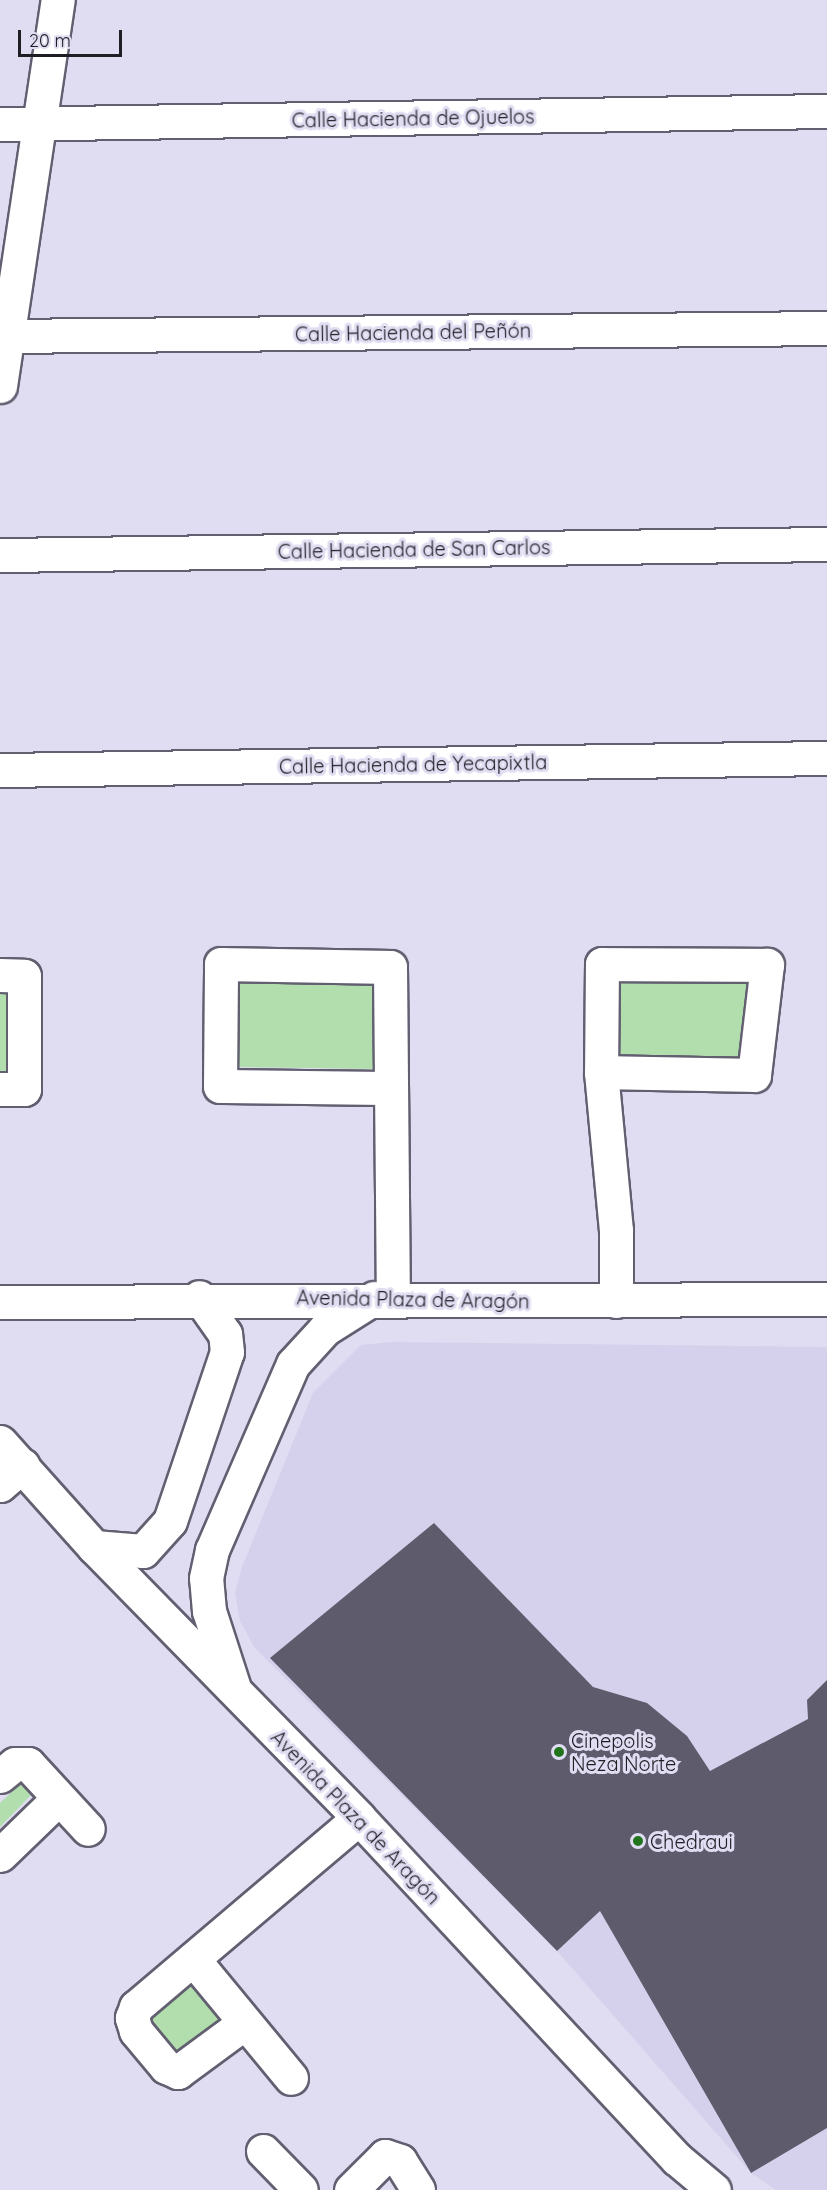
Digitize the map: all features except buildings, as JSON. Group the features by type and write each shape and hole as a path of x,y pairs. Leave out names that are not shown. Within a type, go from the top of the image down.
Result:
{"street":[{"path":"0,386 4,336 58,0"},
{"name":"Calle Hacienda de Ojuelos","path":"0,124 827,111"},
{"name":"Calle Hacienda del Peñón","path":"4,336 827,328"},
{"name":"Calle Hacienda de San Carlos","path":"0,555 827,543"},
{"name":"Calle Hacienda de Yecapixtla","path":"0,770 827,758"},
{"path":"237,1694 209,1611 206,1578 212,1550 292,1364 325,1329 384,1298 389,1088 390,967 221,964 220,1086 389,1088"},
{"path":"601,1072 754,1075 767,965 602,964 601,1072 616,1230 616,1301"},
{"path":"0,975 24,976 24,1089 0,1089"},
{"path":"94,1547 143,1551 170,1521 227,1352 221,1325 199,1297"},
{"name":"Avenida Plaza de Aragón","path":"0,1302 199,1297 616,1301 827,1299"},
{"name":"Avenida Plaza de Aragón","path":"0,1442 11,1475 94,1547 359,1818 680,2174 714,2190"},
{"path":"0,1776 15,1764 28,1764 88,1829"},
{"path":"0,1855 58,1799"},
{"path":"243,2024 178,2072 166,2067 136,2031 136,2007 359,1818"},
{"path":"193,1959 243,2024 291,2078"},
{"path":"263,2151 302,2190"},
{"path":"351,2190 385,2156 400,2161 418,2190"}],"shaded area":[{"path":"390,1342 827,1347 827,2190 776,2190 751,2173 557,1951 254,1647 240,1621 235,1593 242,1567 313,1393 361,1345"}],"green space":[{"path":"614,974 756,976 746,1062 613,1060"},
{"path":"237,981 376,983 375,1069 236,1067"},
{"path":"0,988 7,988 7,1074 0,1074"},
{"path":"23,1781 34,1792 0,1827 0,1803"},
{"path":"188,1976 226,2024 177,2064 138,2016"}],"place":[{"name":"Cinepolis Neza Norte","path":"559,1752"},
{"name":"Chedraui","path":"638,1841"}]}
